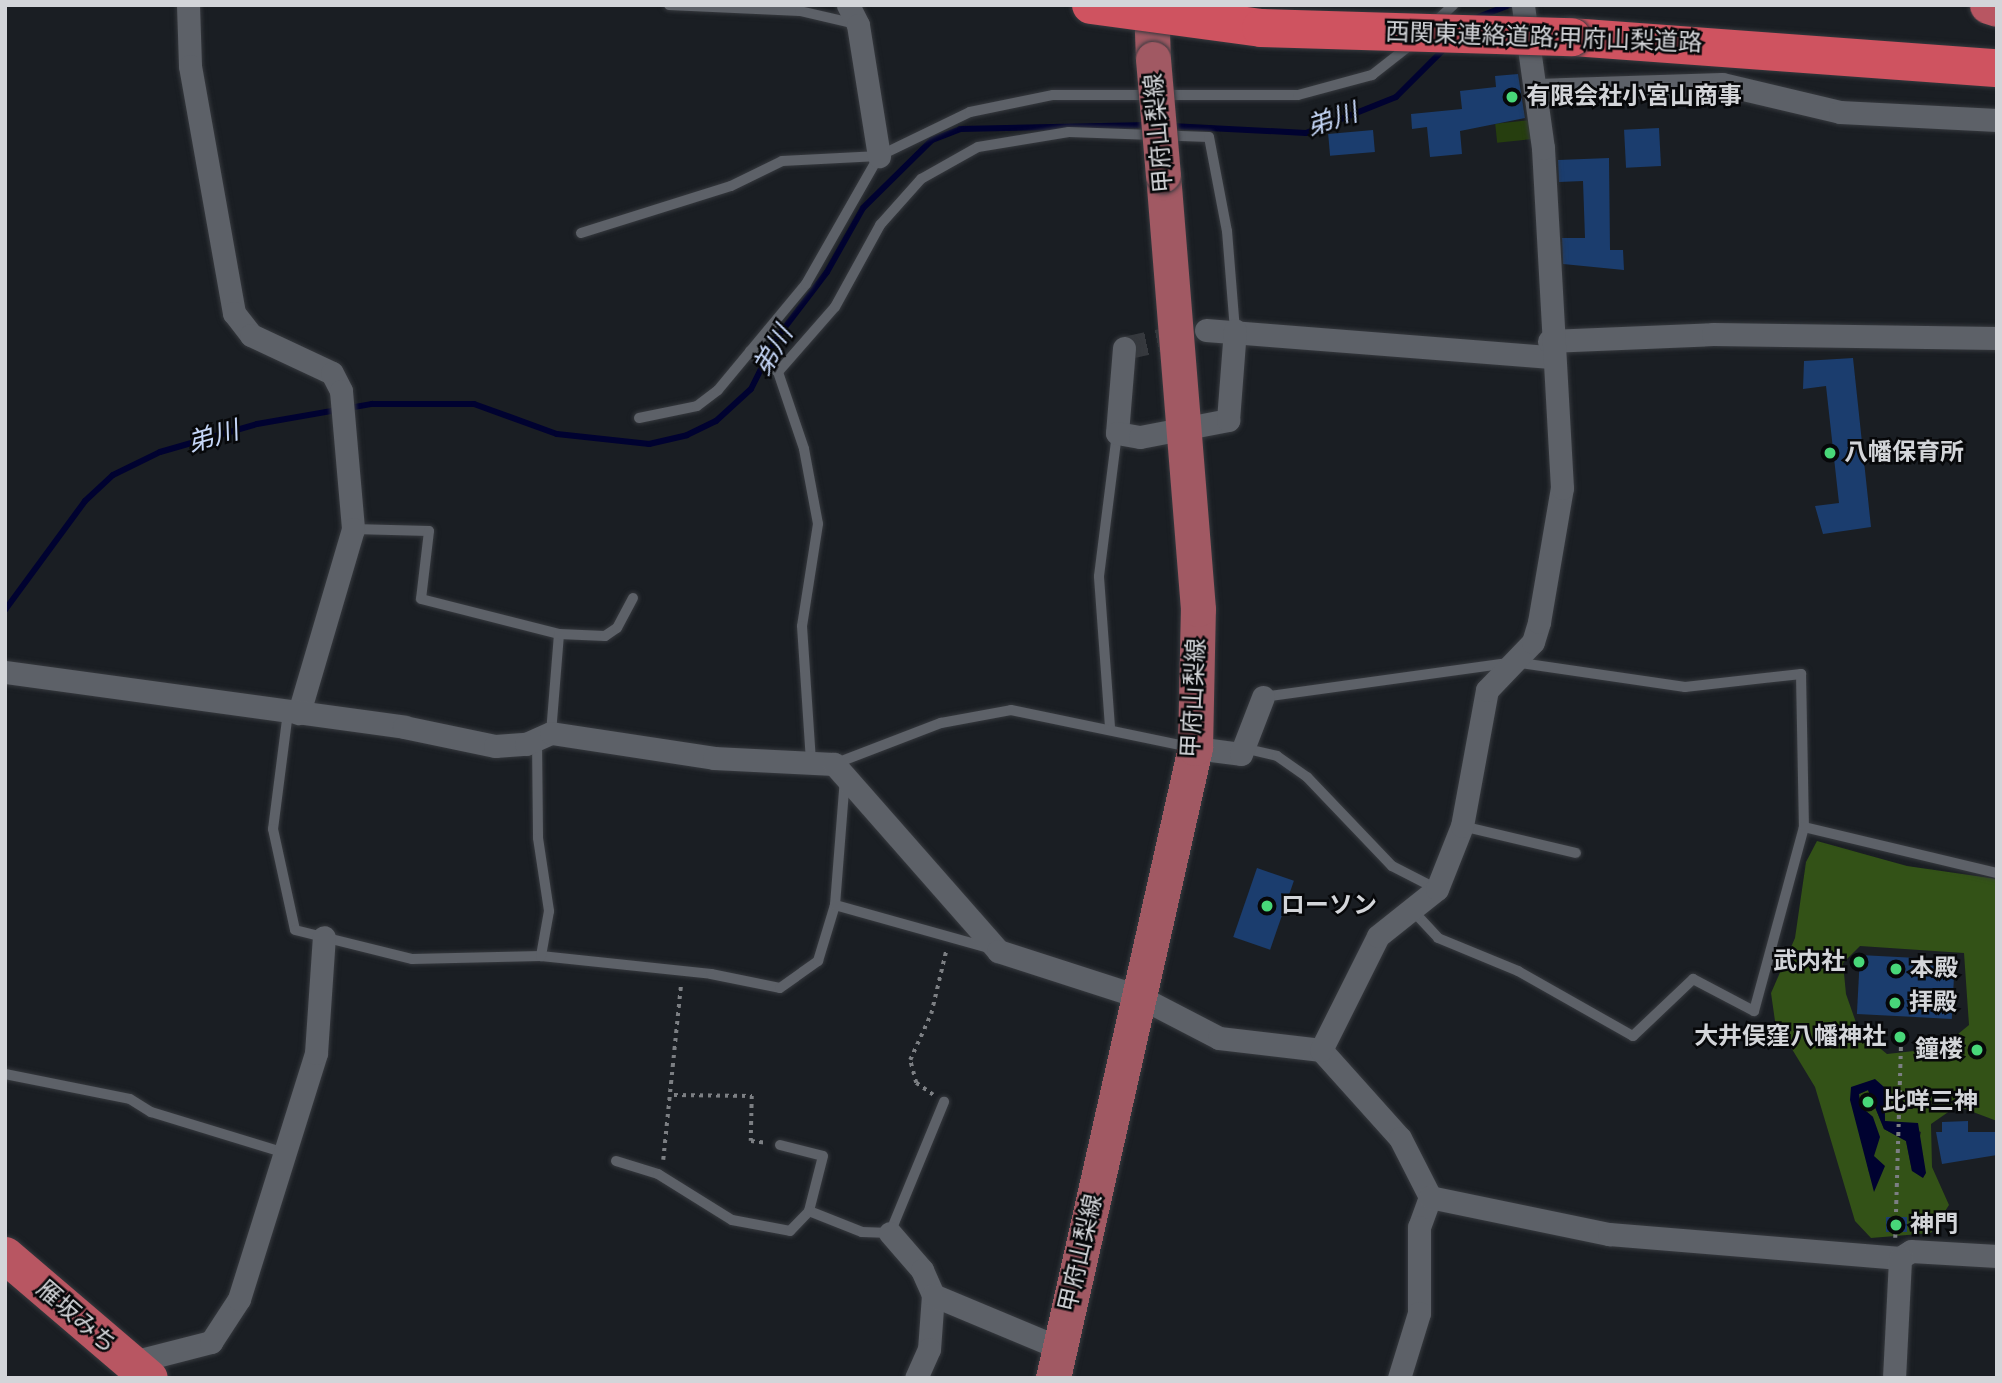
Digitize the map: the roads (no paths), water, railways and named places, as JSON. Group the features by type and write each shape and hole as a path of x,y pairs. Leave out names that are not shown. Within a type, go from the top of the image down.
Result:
{"highway":[{"name":"西関東連絡道路;甲府山梨道路","path":"1091,5 1261,28 1572,37 1997,68"},
{"path":"1988,5 1997,8"},
{"name":"雁坂みち","path":"5,1255 139,1371"}],"main road":[{"name":"甲府山梨線","path":"1056,1363 1195,748 1198,609 1185,424 1153,59 1151,5"}],"street":[{"path":"188,5 190,66 234,313 251,335 332,373 341,391 353,529 293,713"},
{"path":"853,15 879,156"},
{"path":"1321,1050 1378,936 1415,913 1437,890 1462,826 1487,690 1533,642 1562,488 1550,349 1538,90 1524,16"},
{"path":"1538,90 1722,84 1839,112 1997,120"},
{"path":"1206,330 1550,349 1713,334 1997,338"},
{"path":"1124,348 1117,433 1140,437 1185,424 1228,420 1235,330"},
{"path":"5,672 293,713 495,746 544,736 714,758 811,762 840,770 998,951 1140,997 1219,1038 1321,1050 1400,1138 1430,1197 1419,1227 1419,1313 1399,1378"},
{"path":"1195,748 1233,758 1243,748 1263,697"},
{"path":"139,1371 211,1342 239,1299 282,1152 316,1053 324,937"},
{"path":"1430,1197 1609,1234 1897,1258 1911,1251 1997,1256"},
{"path":"890,1233 922,1270 933,1295 929,1349 916,1378"},
{"path":"1894,1378 1897,1258"},
{"path":"933,1295 1056,1363"}],"lane":[{"path":"669,5 800,10 853,15"},
{"path":"582,233 731,186 782,161 879,156 949,119 1053,95 1298,95 1390,65 1453,5"},
{"path":"778,372 835,307 880,225 921,179 978,148 1069,132 1209,137 1227,231 1235,330"},
{"path":"639,418 697,406 750,351 806,284 879,156"},
{"path":"750,351 778,372 804,449 818,524 802,626 811,762"},
{"path":"1110,727 1099,576 1117,433"},
{"path":"353,529 429,531 421,599 559,634 604,636 617,628 633,598"},
{"path":"541,956 548,911 538,838 544,736 559,634"},
{"path":"1263,697 1514,662 1685,687 1801,674 1804,827 1754,1011 1693,979 1633,1036 1518,971 1438,938 1415,913"},
{"path":"293,713 272,829 295,930 412,959 541,956 682,971 780,988 818,961 835,905 840,770 941,723 1011,710 1110,727 1195,748"},
{"path":"1243,748 1277,756 1307,777 1392,866 1437,890"},
{"path":"1462,826 1576,853"},
{"path":"1804,827 1997,873"},
{"path":"835,905 998,951"},
{"path":"5,1074 130,1099 151,1112 282,1152"},
{"path":"809,1211 862,1232 890,1233 944,1102"},
{"path":"616,1161 658,1174 732,1220 790,1231 809,1211 823,1156 780,1145"}],"water":[{"path":"1875,1079 1884,1087 1885,1121 1918,1123 1926,1173 1923,1178 1912,1171 1906,1141 1884,1129 1868,1090 1859,1094 1860,1106 1873,1117 1880,1137 1874,1156 1885,1166 1874,1192 1850,1100 1851,1087"}],"waterway":[{"name":"弟川","path":"1473,19 1510,5"},
{"name":"弟川","path":"1170,126 1306,133 1396,97 1446,47"},
{"name":"弟川","path":"5,610 85,501 113,475 160,452 257,424 372,404 474,404 557,434 649,444 687,435 716,421 751,389 776,339 827,272 863,208 932,140 960,129 1149,125"}],"tunnel":[{"path":"1124,348 1189,334"}],"place":[{"name":"有限会社小宮山商事","path":"1512,97"},
{"name":"八幡保育所","path":"1830,453"},
{"name":"ローソン","path":"1267,906"},
{"name":"武内社","path":"1859,962"},
{"name":"本殿","path":"1896,969"},
{"name":"拝殿","path":"1895,1003"},
{"name":"大井俣窪八幡神社","path":"1900,1037"},
{"name":"鐘楼","path":"1977,1050"},
{"name":"比咩三神","path":"1868,1102"},
{"name":"神門","path":"1896,1225"}]}
